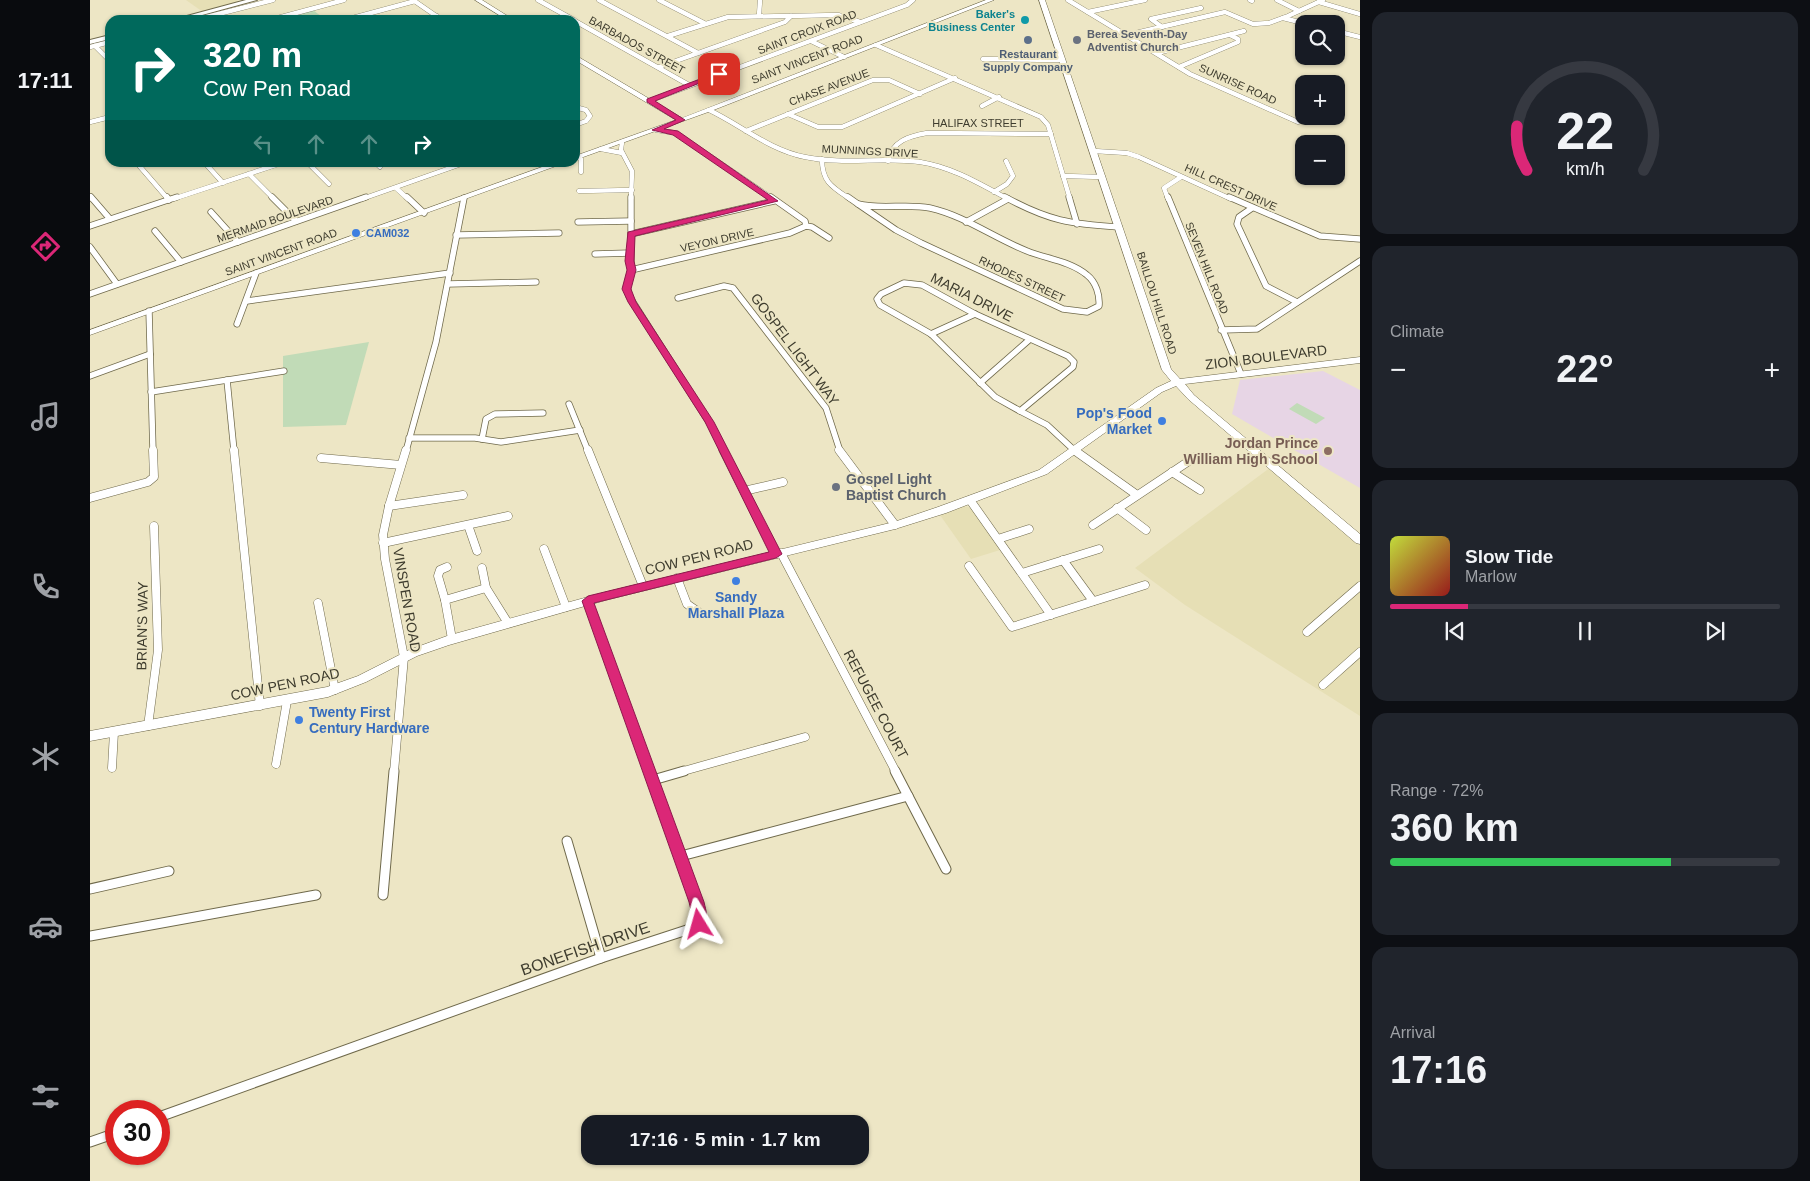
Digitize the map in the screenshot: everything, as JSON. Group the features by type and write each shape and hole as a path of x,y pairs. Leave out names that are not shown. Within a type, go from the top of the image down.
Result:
{"main road":[{"path":"194,15 254,0"},
{"name":"BAILLOU HILL ROAD","path":"1042,0 1103,177 1162,359 1176,382 1360,540"},
{"path":"92,45 105,39"},
{"name":"ZION BOULEVARD","path":"1176,382 1360,360"},
{"name":"COW PEN ROAD","path":"90,736 287,701 335,690 362,680 404,658 452,639 643,586 895,525 925,516 1043,472 1159,390 1176,382"}],"street":[{"path":"214,15 273,0"},
{"path":"288,15 344,0"},
{"name":"BARBADOS STREET","path":"538,0 565,15"},
{"path":"599,0 698,53"},
{"path":"660,0 704,23"},
{"path":"759,16 760,0"},
{"name":"SAINT CROIX ROAD","path":"649,101 914,0"},
{"name":"SUNRISE ROAD","path":"1068,0 1179,67 1234,95 1295,121"},
{"path":"1088,12 1145,0"},
{"path":"1277,0 1299,11"},
{"path":"363,15 414,1 435,15"},
{"path":"482,1 503,15"},
{"name":"SAINT VINCENT ROAD","path":"580,157 710,110 987,1"},
{"path":"1127,35 1225,12 1232,13 1256,25 1283,18 1321,1 1360,14"},
{"path":"1162,27 1152,21 1152,18 1201,8"},
{"path":"668,36 726,17 841,15 860,22"},
{"path":"659,67 785,22 791,16"},
{"path":"1283,18 1295,21"},
{"name":"BARBADOS STREET","path":"580,23 690,85"},
{"path":"1157,53 1244,31"},
{"path":"1345,33 1360,37"},
{"path":"1179,67 1238,42 1238,39 1230,35"},
{"path":"810,41 844,57"},
{"path":"92,45 105,43"},
{"path":"92,45 105,57"},
{"path":"876,45 999,97 1041,117 1048,125 1077,224"},
{"path":"983,59 1063,60"},
{"path":"580,60 649,101 678,121 676,133"},
{"path":"788,114 816,128 834,129 851,124 955,78"},
{"name":"CHASE AVENUE","path":"746,131 876,80 890,80 920,94"},
{"path":"982,106 999,97"},
{"path":"580,108 586,110 590,116 588,120 580,123"},
{"name":"MUNNINGS DRIVE","path":"710,110 781,150 822,159 916,162 937,166 1043,216 1077,224 1119,227"},
{"path":"90,122 105,118"},
{"path":"656,130 676,133 800,217 806,226 812,227 829,238"},
{"name":"HALIFAX STREET","path":"888,161 892,148 898,143 927,133 1051,134"},
{"path":"601,149 622,153 620,148 622,142"},
{"name":"HILL CREST DRIVE","path":"1094,151 1126,153 1320,236 1360,239"},
{"name":"REFUGEE COURT","path":"622,153 630,166 632,190 631,270 627,285 629,296 710,422 744,491 779,553 946,869"},
{"path":"580,159 581,172"},
{"name":"RHODES STREET","path":"822,159 822,169 826,180 857,204 876,217 921,243 1055,306 1084,312 1100,306 1100,298 1095,284 1083,272 1020,248 966,222 931,208 857,204"},
{"path":"994,192 1007,184 1012,176 1011,169 1006,161"},
{"path":"140,167 169,200"},
{"path":"209,167 223,183"},
{"path":"90,226 269,167"},
{"path":"312,167 329,184"},
{"name":"SAINT VINCENT ROAD","path":"90,333 550,167"},
{"name":"MERMAID BOULEVARD","path":"90,294 451,168"},
{"path":"249,174 296,221"},
{"path":"1063,176 1103,177"},
{"name":"SEVEN HILL ROAD","path":"1181,177 1164,188 1221,330 1241,374"},
{"path":"396,188 424,213"},
{"path":"579,191 632,190"},
{"path":"90,196 110,219"},
{"name":"VINSPEN ROAD","path":"383,895 404,658 383,543 389,506 427,378 448,284 464,198"},
{"path":"966,222 1008,200"},
{"path":"631,234 774,201"},
{"path":"876,217 880,211 891,206"},
{"path":"1252,208 1239,216 1236,224 1266,286 1297,302"},
{"path":"211,212 238,242"},
{"path":"578,222 631,221"},
{"name":"VEYON DRIVE","path":"631,270 790,233 806,226"},
{"path":"155,231 180,262"},
{"path":"456,235 559,233"},
{"path":"90,247 117,284"},
{"path":"595,254 630,253"},
{"path":"1221,330 1257,329 1360,261"},
{"path":"237,324 256,273"},
{"path":"247,300 450,273"},
{"path":"448,284 536,282"},
{"name":"MARIA DRIVE","path":"1020,411 1073,367 1074,362 1068,356 975,314 922,285 904,283 881,294 877,299 880,305 930,334 995,397 1020,411 1047,425 1074,450 1137,495"},
{"name":"GOSPEL LIGHT WAY","path":"678,298 724,286 733,288 826,408 830,416 836,445 840,452 895,525"},
{"path":"90,498 153,479 148,312"},
{"path":"930,334 975,314"},
{"path":"980,383 1030,340"},
{"path":"90,376 150,354"},
{"path":"151,392 284,371"},
{"path":"227,380 260,706"},
{"path":"569,404 643,586"},
{"path":"482,439 486,419 496,414 543,413"},
{"path":"410,438 482,439 501,442 580,430"},
{"path":"1093,525 1195,457"},
{"path":"321,458 401,466"},
{"path":"1172,472 1200,490"},
{"path":"744,491 783,482"},
{"path":"389,506 463,495"},
{"path":"970,500 1051,615"},
{"path":"1117,508 1146,530"},
{"path":"383,543 508,516"},
{"path":"468,525 477,551"},
{"name":"BRIAN'S WAY","path":"148,726 158,650 154,526"},
{"path":"998,539 1030,529"},
{"path":"544,549 566,607"},
{"path":"1022,573 1099,549"},
{"path":"1063,560 1093,601"},
{"path":"969,566 1012,627 1145,585"},
{"path":"447,567 438,573 452,639"},
{"path":"482,568 486,588 508,623"},
{"path":"677,578 686,604 700,613"},
{"path":"1307,632 1360,586"},
{"path":"445,600 486,588"},
{"name":"BONEFISH DRIVE","path":"170,1113 601,958 696,927 699,924 699,909 681,856 588,601"},
{"path":"318,603 335,690"},
{"path":"1323,685 1360,652"},
{"path":"276,764 287,701"},
{"path":"112,768 114,732"},
{"path":"653,780 805,737"},
{"path":"681,856 908,796"},
{"path":"567,842 601,958"},
{"path":"90,889 169,871"},
{"path":"90,936 316,895"},
{"path":"90,1142 105,1137"}],"shaded area":[{"path":"186,0 236,0 240,2 203,12"},
{"name":"Jordan Prince William High School","path":"1323,371 1360,390 1360,488 1232,414 1240,380"},
{"path":"1271,467 1360,543 1360,716 1185,605 1135,568"},
{"path":"965,506 971,508 1000,550 971,559 940,515"}],"green space":[{"path":"313,10 320,15 294,15"},
{"path":"369,342 346,425 283,427 283,356"},
{"path":"1297,403 1325,418 1316,424 1289,409"}],"place":[{"name":"Baker's Business Center","path":"1025,20"},
{"name":"Restaurant Supply Company","path":"1028,40"},
{"name":"Berea Seventh-Day Adventist Church","path":"1077,40"},
{"name":"CAM032","path":"356,233"},
{"name":"Pop's Food Market","path":"1162,421"},
{"name":"Jordan Prince William High School","path":"1328,451"},
{"name":"Gospel Light Baptist Church","path":"836,487"},
{"name":"Sandy Marshall Plaza","path":"736,581"},
{"name":"Twenty First Century Hardware","path":"299,720"}],"route":[{"path":"699,924 700,914 681,856 588,601 776,554 710,422 632,302 627,289 631,270 631,234 774,201 676,133 656,130 682,120 649,101 719,74"}]}
